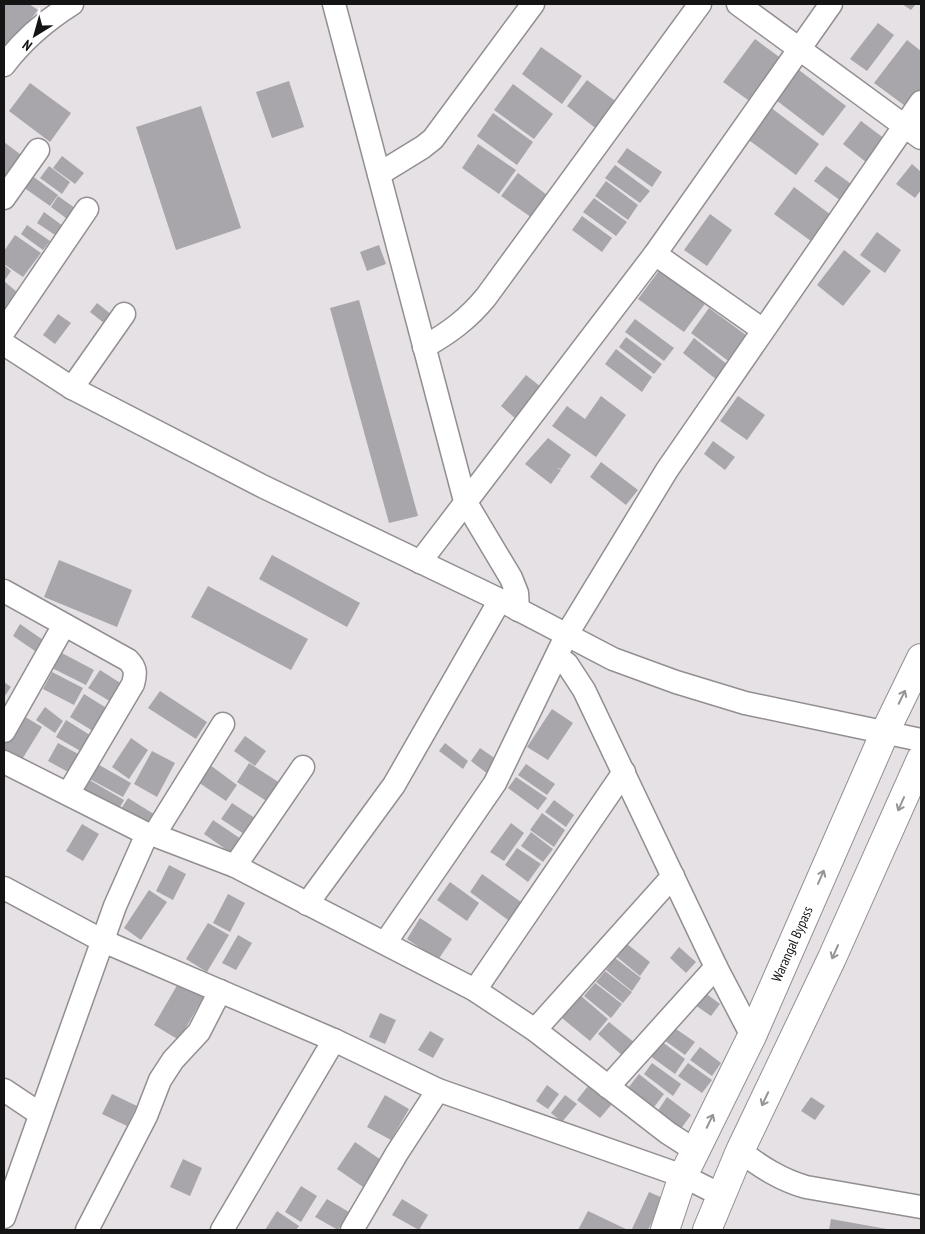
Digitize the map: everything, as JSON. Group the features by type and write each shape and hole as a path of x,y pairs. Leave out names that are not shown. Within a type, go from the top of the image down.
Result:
{"main road":[{"name":"Warangal Bypass","path":"665,1230 683,1176 752,1036 885,732 921,658"},
{"path":"707,1230 740,1152 832,958 921,759"}],"street":[{"path":"4,65 23,42 42,24 72,4"},
{"path":"307,904 394,785 517,593 511,578 465,501 334,4"},
{"path":"379,174 433,139 533,4"},
{"path":"424,347 458,326 469,317 486,297 700,4"},
{"path":"738,4 913,132"},
{"path":"420,562 655,254 831,4"},
{"path":"385,944 495,783 567,634 667,470 763,330 913,132 921,102"},
{"path":"4,198 38,150"},
{"path":"4,331 87,209"},
{"path":"655,254 763,330"},
{"path":"72,388 124,314"},
{"path":"4,344 72,388 264,487 567,634 613,660 676,682 746,703 921,740"},
{"path":"4,591 128,660 135,666 136,675 68,794"},
{"path":"4,731 64,625"},
{"path":"558,656 567,664 584,690 716,967 752,1036"},
{"path":"4,1216 10,1182 40,1114 126,877 150,834 222,724"},
{"path":"4,762 150,834 235,866 475,990 535,1030 668,1133 696,1151"},
{"path":"235,866 303,767"},
{"path":"475,990 624,772"},
{"path":"535,1030 673,876"},
{"path":"4,888 103,941 334,1040 438,1090 683,1176 721,1195"},
{"path":"608,1087 716,967"},
{"path":"87,1230 146,1116 160,1080 173,1060 198,1032 220,991"},
{"path":"222,1230 334,1040"},
{"path":"4,1090 40,1114"},
{"path":"352,1230 397,1153 438,1090"},
{"path":"740,1152 771,1173 806,1187 921,1207"}],"building":[{"path":"4,4 29,4 38,10 7,50 4,47"},
{"path":"902,4 916,4 911,10"},
{"path":"878,23 894,35 867,71 850,59"},
{"path":"755,39 786,62 755,105 723,82"},
{"path":"907,40 921,51 921,89 908,108 874,83"},
{"path":"541,47 582,76 562,104 522,74"},
{"path":"799,70 846,106 823,136 776,100"},
{"path":"587,80 618,103 598,130 567,106"},
{"path":"289,81 304,127 272,138 256,92"},
{"path":"30,83 71,113 50,142 9,111"},
{"path":"513,84 553,114 534,139 494,110"},
{"path":"201,106 241,228 176,250 136,127"},
{"path":"770,107 819,144 796,175 746,138"},
{"path":"493,113 533,142 517,165 477,136"},
{"path":"861,121 889,142 871,166 843,144"},
{"path":"4,142 24,157 4,186"},
{"path":"478,144 516,170 499,194 462,168"},
{"path":"627,148 662,172 652,187 617,162"},
{"path":"62,156 84,173 75,184 53,168"},
{"path":"912,164 921,172 921,190 915,198 896,184"},
{"path":"615,165 650,191 640,203 605,178"},
{"path":"49,166 70,182 62,194 40,178"},
{"path":"826,166 857,188 845,204 814,181"},
{"path":"518,173 551,198 535,220 501,196"},
{"path":"31,175 58,195 50,206 23,187"},
{"path":"606,181 638,205 628,220 595,196"},
{"path":"794,187 835,218 815,244 774,214"},
{"path":"58,196 82,213 74,224 51,207"},
{"path":"594,198 627,222 616,236 583,212"},
{"path":"44,212 63,226 55,235 37,223"},
{"path":"710,214 732,230 707,266 684,250"},
{"path":"582,216 612,238 602,252 572,230"},
{"path":"27,225 50,241 43,250 21,234"},
{"path":"877,232 901,250 885,273 860,255"},
{"path":"15,235 41,253 23,277 4,264 4,251"},
{"path":"379,245 386,264 367,271 360,252"},
{"path":"844,250 871,271 843,306 817,285"},
{"path":"4,265 11,271 4,281"},
{"path":"661,268 707,301 684,332 638,299"},
{"path":"4,281 17,292 4,309"},
{"path":"359,300 418,516 389,523 330,308"},
{"path":"97,303 116,318 109,327 90,312"},
{"path":"709,308 750,338 731,363 691,333"},
{"path":"58,314 71,323 55,344 43,335"},
{"path":"635,319 674,348 664,361 625,332"},
{"path":"626,337 662,364 654,374 619,347"},
{"path":"694,338 728,365 717,380 683,353"},
{"path":"616,349 652,377 642,392 605,364"},
{"path":"526,375 541,387 516,419 501,406"},
{"path":"601,396 626,415 596,457 552,426 567,406 585,419"},
{"path":"738,396 765,415 747,440 720,421"},
{"path":"548,438 571,455 561,469 556,467 561,470 551,484 525,464"},
{"path":"713,441 735,457 725,470 704,454"},
{"path":"601,462 638,490 626,505 590,477"},
{"path":"272,555 360,603 347,627 259,579"},
{"path":"59,560 132,590 117,627 44,597"},
{"path":"208,586 308,639 291,670 191,617"},
{"path":"20,624 46,642 38,653 13,636"},
{"path":"60,652 94,670 86,685 52,668"},
{"path":"100,670 122,684 111,702 88,688"},
{"path":"52,672 83,688 74,705 43,689"},
{"path":"4,682 11,687 4,697"},
{"path":"160,691 207,722 196,739 148,708"},
{"path":"84,694 108,709 93,731 70,717"},
{"path":"45,707 63,721 55,733 36,720"},
{"path":"552,709 573,723 548,760 527,747"},
{"path":"22,715 42,727 18,766 4,757 4,745"},
{"path":"66,720 93,737 84,753 56,737"},
{"path":"245,736 266,751 255,766 234,751"},
{"path":"131,738 148,750 129,779 112,767"},
{"path":"58,743 80,755 70,773 48,761"},
{"path":"445,743 468,761 463,769 439,751"},
{"path":"480,748 503,764 493,778 471,761"},
{"path":"152,751 175,763 157,797 134,784"},
{"path":"94,762 131,783 123,797 86,777"},
{"path":"249,763 280,783 268,802 237,782"},
{"path":"526,764 555,784 547,795 518,775"},
{"path":"210,765 237,785 226,801 198,782"},
{"path":"516,777 547,798 538,810 508,788"},
{"path":"86,778 124,800 116,814 77,792"},
{"path":"128,798 157,816 148,830 119,812"},
{"path":"554,800 574,815 566,827 545,812"},
{"path":"232,803 261,822 250,838 221,819"},
{"path":"542,813 565,830 554,847 530,830"},
{"path":"213,820 241,839 231,853 204,834"},
{"path":"511,823 524,833 504,861 490,852"},
{"path":"82,824 99,834 83,861 66,851"},
{"path":"531,832 553,849 543,862 521,846"},
{"path":"517,848 541,864 528,882 505,865"},
{"path":"169,865 186,874 173,900 156,891"},
{"path":"482,874 521,902 508,920 470,892"},
{"path":"450,882 479,903 467,921 437,900"},
{"path":"149,890 167,902 141,940 124,928"},
{"path":"228,894 245,903 230,932 213,923"},
{"path":"420,918 452,939 438,960 407,939"},
{"path":"208,923 229,935 207,972 186,959"},
{"path":"238,935 252,943 236,970 222,963"},
{"path":"627,944 650,962 640,976 617,957"},
{"path":"679,947 696,962 686,973 670,958"},
{"path":"615,958 641,978 632,991 606,970"},
{"path":"605,971 632,992 623,1003 596,982"},
{"path":"179,982 204,996 179,1040 154,1025"},
{"path":"595,983 622,1004 611,1018 584,996"},
{"path":"704,992 720,1004 711,1016 695,1005"},
{"path":"581,996 608,1019 590,1041 562,1018"},
{"path":"380,1013 396,1020 385,1044 369,1037"},
{"path":"609,1022 635,1043 624,1057 598,1034"},
{"path":"673,1027 695,1042 685,1055 664,1040"},
{"path":"430,1031 444,1039 433,1058 418,1050"},
{"path":"657,1038 685,1059 675,1074 646,1053"},
{"path":"700,1047 721,1063 712,1076 690,1060"},
{"path":"652,1063 681,1084 673,1096 644,1074"},
{"path":"688,1063 712,1080 702,1093 678,1076"},
{"path":"639,1074 664,1094 651,1111 625,1092"},
{"path":"547,1085 559,1094 548,1109 536,1101"},
{"path":"588,1086 612,1104 600,1118 577,1100"},
{"path":"112,1094 137,1106 127,1126 102,1114"},
{"path":"385,1095 409,1109 391,1140 367,1127"},
{"path":"565,1095 577,1104 562,1122 551,1113"},
{"path":"667,1097 691,1115 680,1130 657,1112"},
{"path":"811,1097 825,1106 815,1120 801,1111"},
{"path":"355,1142 384,1162 366,1189 337,1169"},
{"path":"183,1159 202,1168 190,1196 170,1187"},
{"path":"301,1186 317,1196 301,1222 285,1212"},
{"path":"649,1192 663,1198 648,1230 632,1229"},
{"path":"327,1199 349,1212 338,1230 315,1217"},
{"path":"402,1199 428,1215 419,1230 392,1215"},
{"path":"277,1211 299,1226 296,1230 265,1230"},
{"path":"588,1211 628,1230 578,1230"},
{"path":"831,1219 887,1229 887,1230 829,1230"}]}
